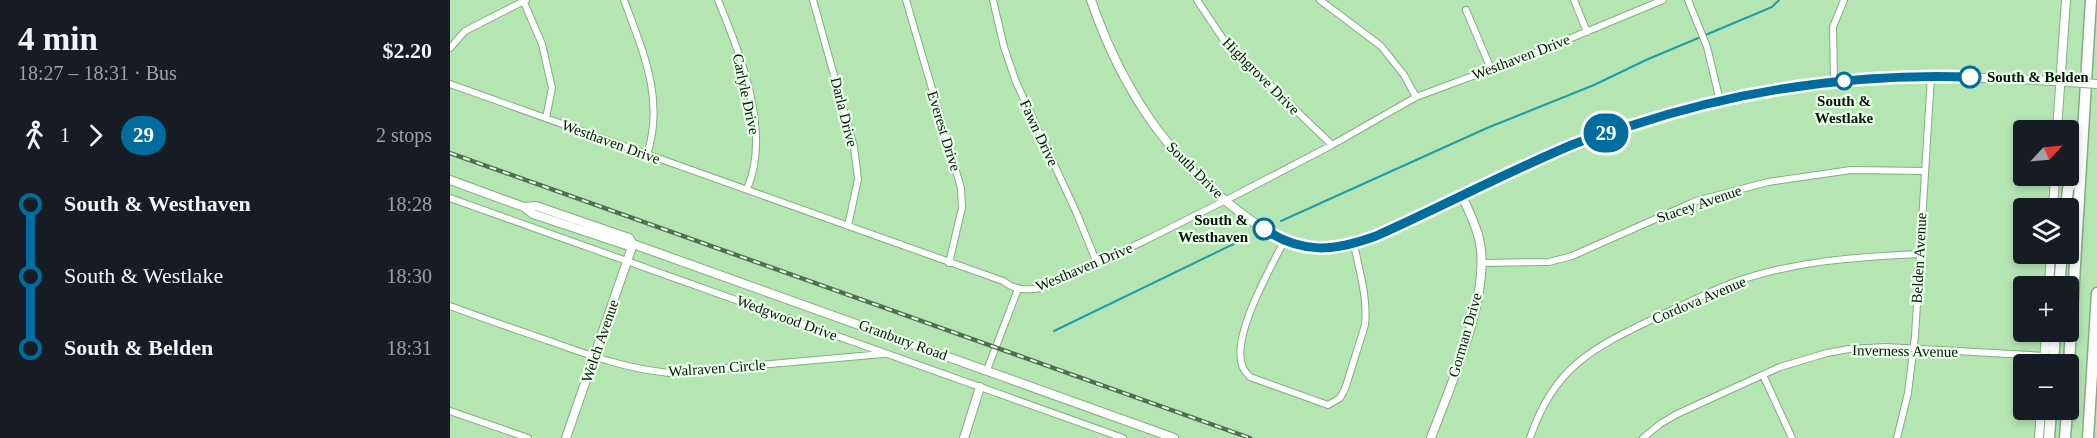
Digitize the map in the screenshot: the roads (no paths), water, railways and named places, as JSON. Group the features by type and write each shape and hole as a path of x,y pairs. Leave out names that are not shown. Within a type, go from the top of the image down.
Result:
{"highway":[{"path":"2070,354 2091,0"},
{"path":"2067,198 2068,189 2082,164"},
{"path":"2088,438 2097,293"},
{"path":"2049,438 2050,420"},
{"path":"2065,438 2066,420"}],"main road":[{"path":"2058,120 2064,82 2066,0"},
{"name":"Granbury Road","path":"450,180 524,207 533,214 626,245 633,244 1174,438"},
{"path":"2039,438 2040,420"}],"street":[{"path":"450,48 465,31 525,0 542,44 552,88 546,118"},
{"path":"624,0 651,81 654,98 655,119 647,155"},
{"name":"Carlyle Drive","path":"718,0 741,64 754,119 756,161 747,189"},
{"name":"Darla Drive","path":"813,0 854,147 858,179 848,226"},
{"name":"Everest Drive","path":"906,0 961,188 962,208 949,263"},
{"name":"Fawn Drive","path":"993,0 1004,47 1016,82 1097,263"},
{"name":"South Drive","path":"1091,0 1120,70 1148,117 1189,168 1225,200 1273,235 1284,241 1319,248 1354,244 1376,236 1576,143 1679,111 1720,101 1834,82 1930,76 2097,84"},
{"name":"Highgrove Drive","path":"1197,0 1225,42 1332,145"},
{"path":"1320,0 1381,46 1404,75 1416,97"},
{"path":"1574,0 1587,32"},
{"name":"Westhaven Drive","path":"450,84 1003,281 1018,289 1042,288 1225,200 1332,145 1416,97 1587,32 1663,0"},
{"path":"1688,0 1707,47 1720,101"},
{"path":"1834,82 1833,27 1844,0"},
{"path":"1466,10 1491,69"},
{"name":"Belden Avenue","path":"1897,438 1908,393 1913,349 1930,76"},
{"name":"Stacey Avenue","path":"1481,263 1549,262 1572,256 1696,201 1767,182 1851,170 1924,171"},
{"name":"Gorman Drive","path":"1431,438 1477,302 1481,263 1480,244 1475,224 1462,196"},
{"name":"Wedgwood Drive","path":"450,198 1123,438"},
{"path":"1284,241 1244,328 1242,368 1250,377 1328,405 1340,398 1345,389 1361,343 1366,314 1354,244"},
{"name":"Welch Avenue","path":"566,438 633,244"},
{"name":"Cordova Avenue","path":"1530,438 1553,390 1575,365 1604,343 1700,297 1732,283 1785,268 1846,258 1920,254"},
{"path":"987,370 1018,289"},
{"name":"Walraven Circle","path":"450,306 628,368 670,373 886,353"},
{"name":"Inverness Avenue","path":"1643,438 1659,424 1677,414 1804,358 1827,352 1849,349 1913,349 2013,357"},
{"path":"1763,375 1792,438"},
{"path":"964,438 980,387"},
{"path":"450,411 528,438"}],"waterway":[{"path":"1281,221 1487,128 1594,85 1646,60 1772,7 1779,0"},
{"path":"1054,331 1246,238"}],"railway":[{"path":"450,153 1250,438"}],"place":[{"name":"South & Belden","path":"1970,77"},
{"name":"South & Westlake","path":"1844,81"},
{"name":"South & Westhaven","path":"1264,229"}]}
